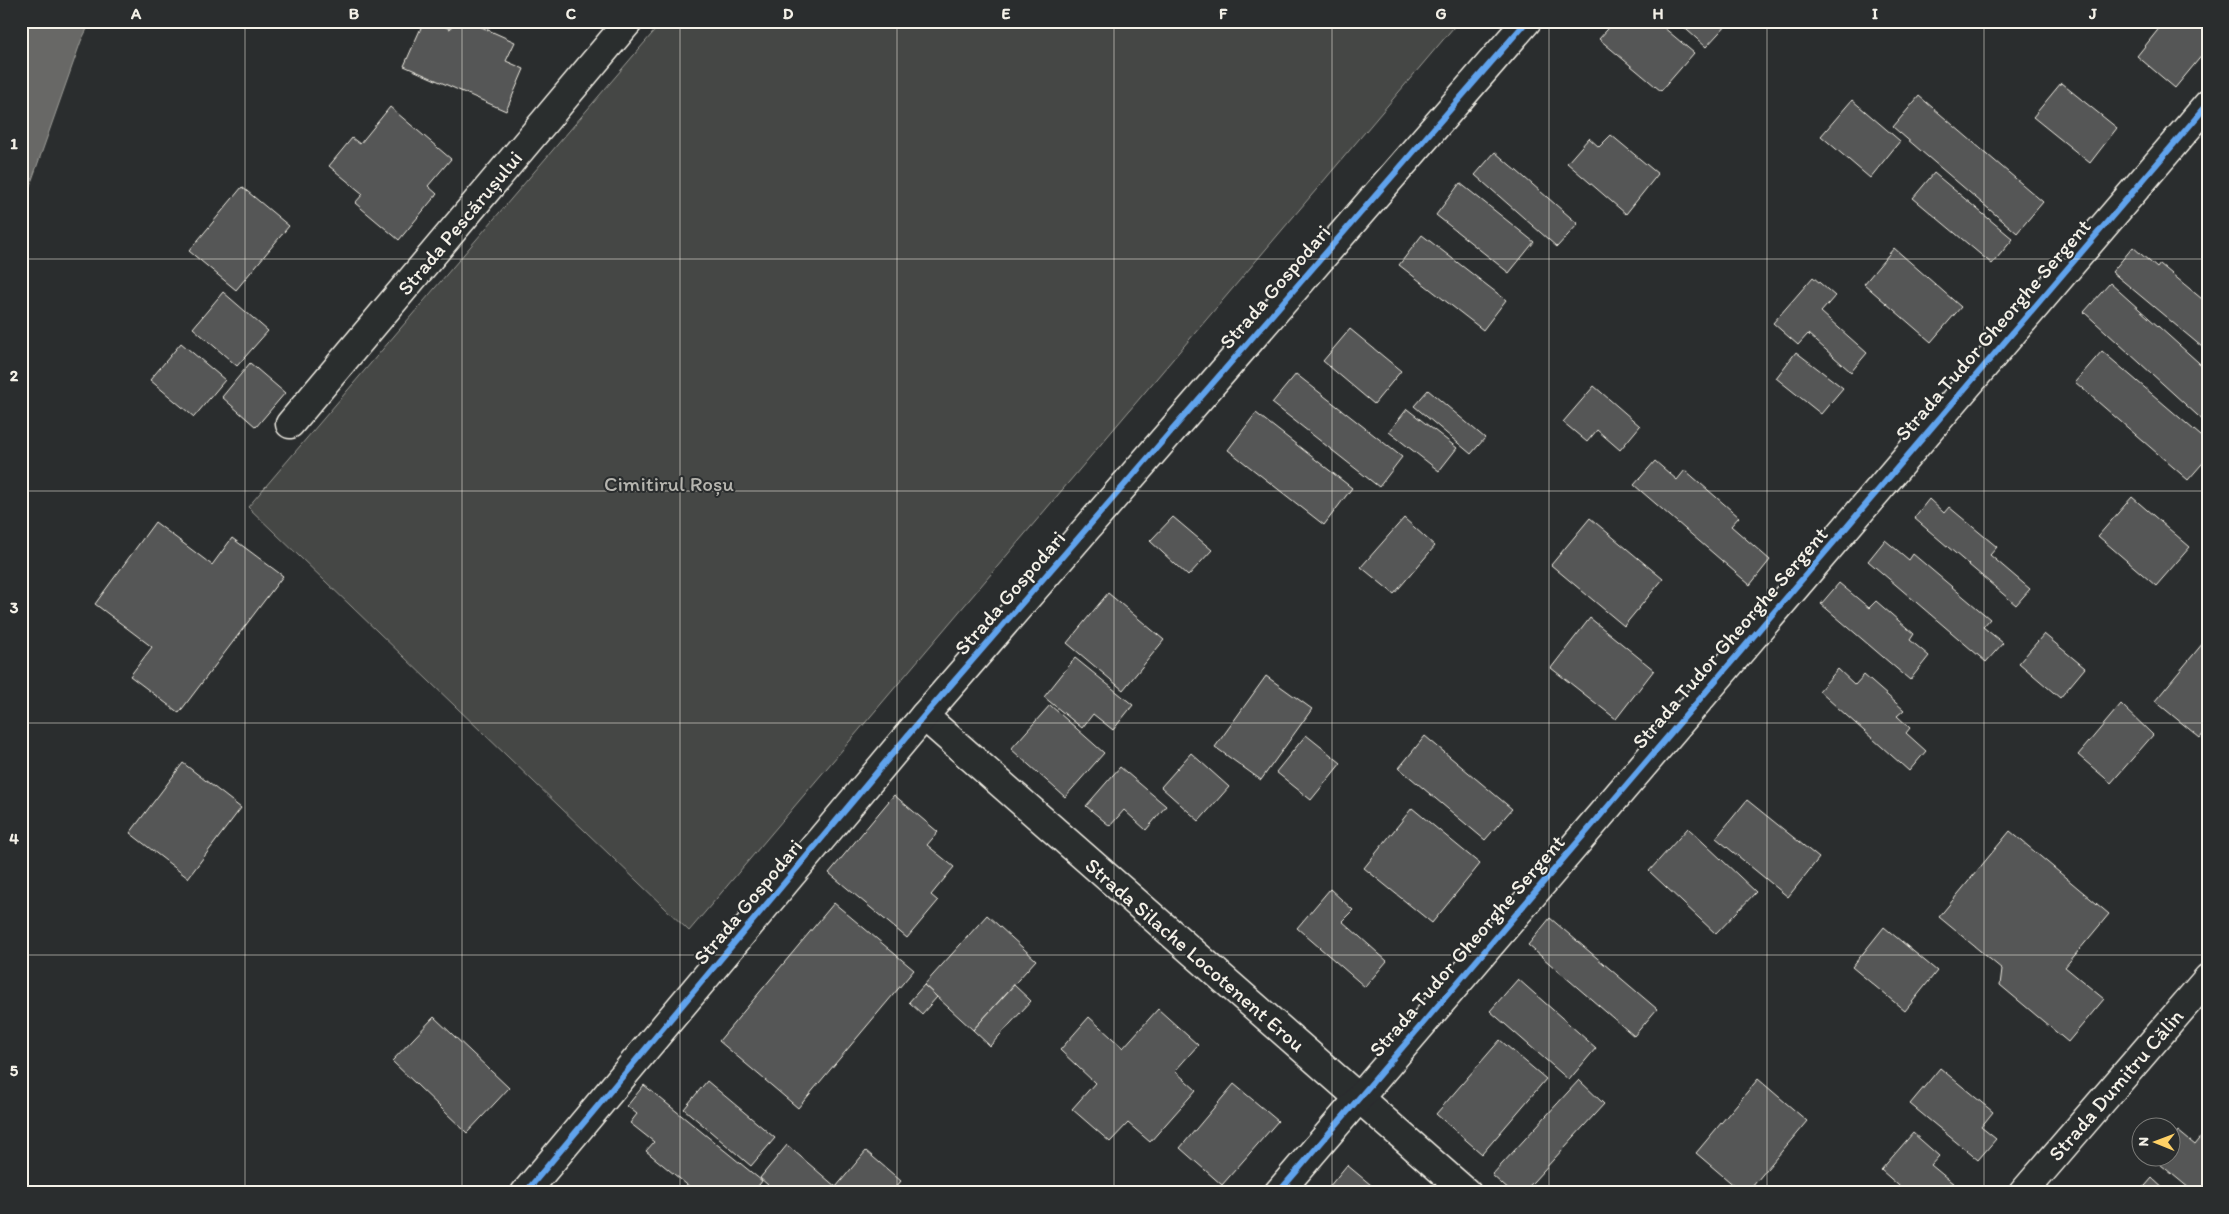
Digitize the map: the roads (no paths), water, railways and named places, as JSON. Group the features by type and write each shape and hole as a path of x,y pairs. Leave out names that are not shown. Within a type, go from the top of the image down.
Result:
{"street":[{"name":"Strada Pescărușului","path":"290,424 629,21"},
{"name":"Strada Gospodari","path":"525,1193 924,716 1527,21"},
{"name":"Strada Tudor Gheorghe Sergent","path":"1278,1193 2208,104"},
{"name":"Strada Silache Locotenent Erou","path":"924,716 1467,1193"},
{"name":"Strada Dumitru Călin","path":"2024,1193 2208,978"}],"park label":[{"name":"Cimitirul Roșu","path":"669,484"}]}
